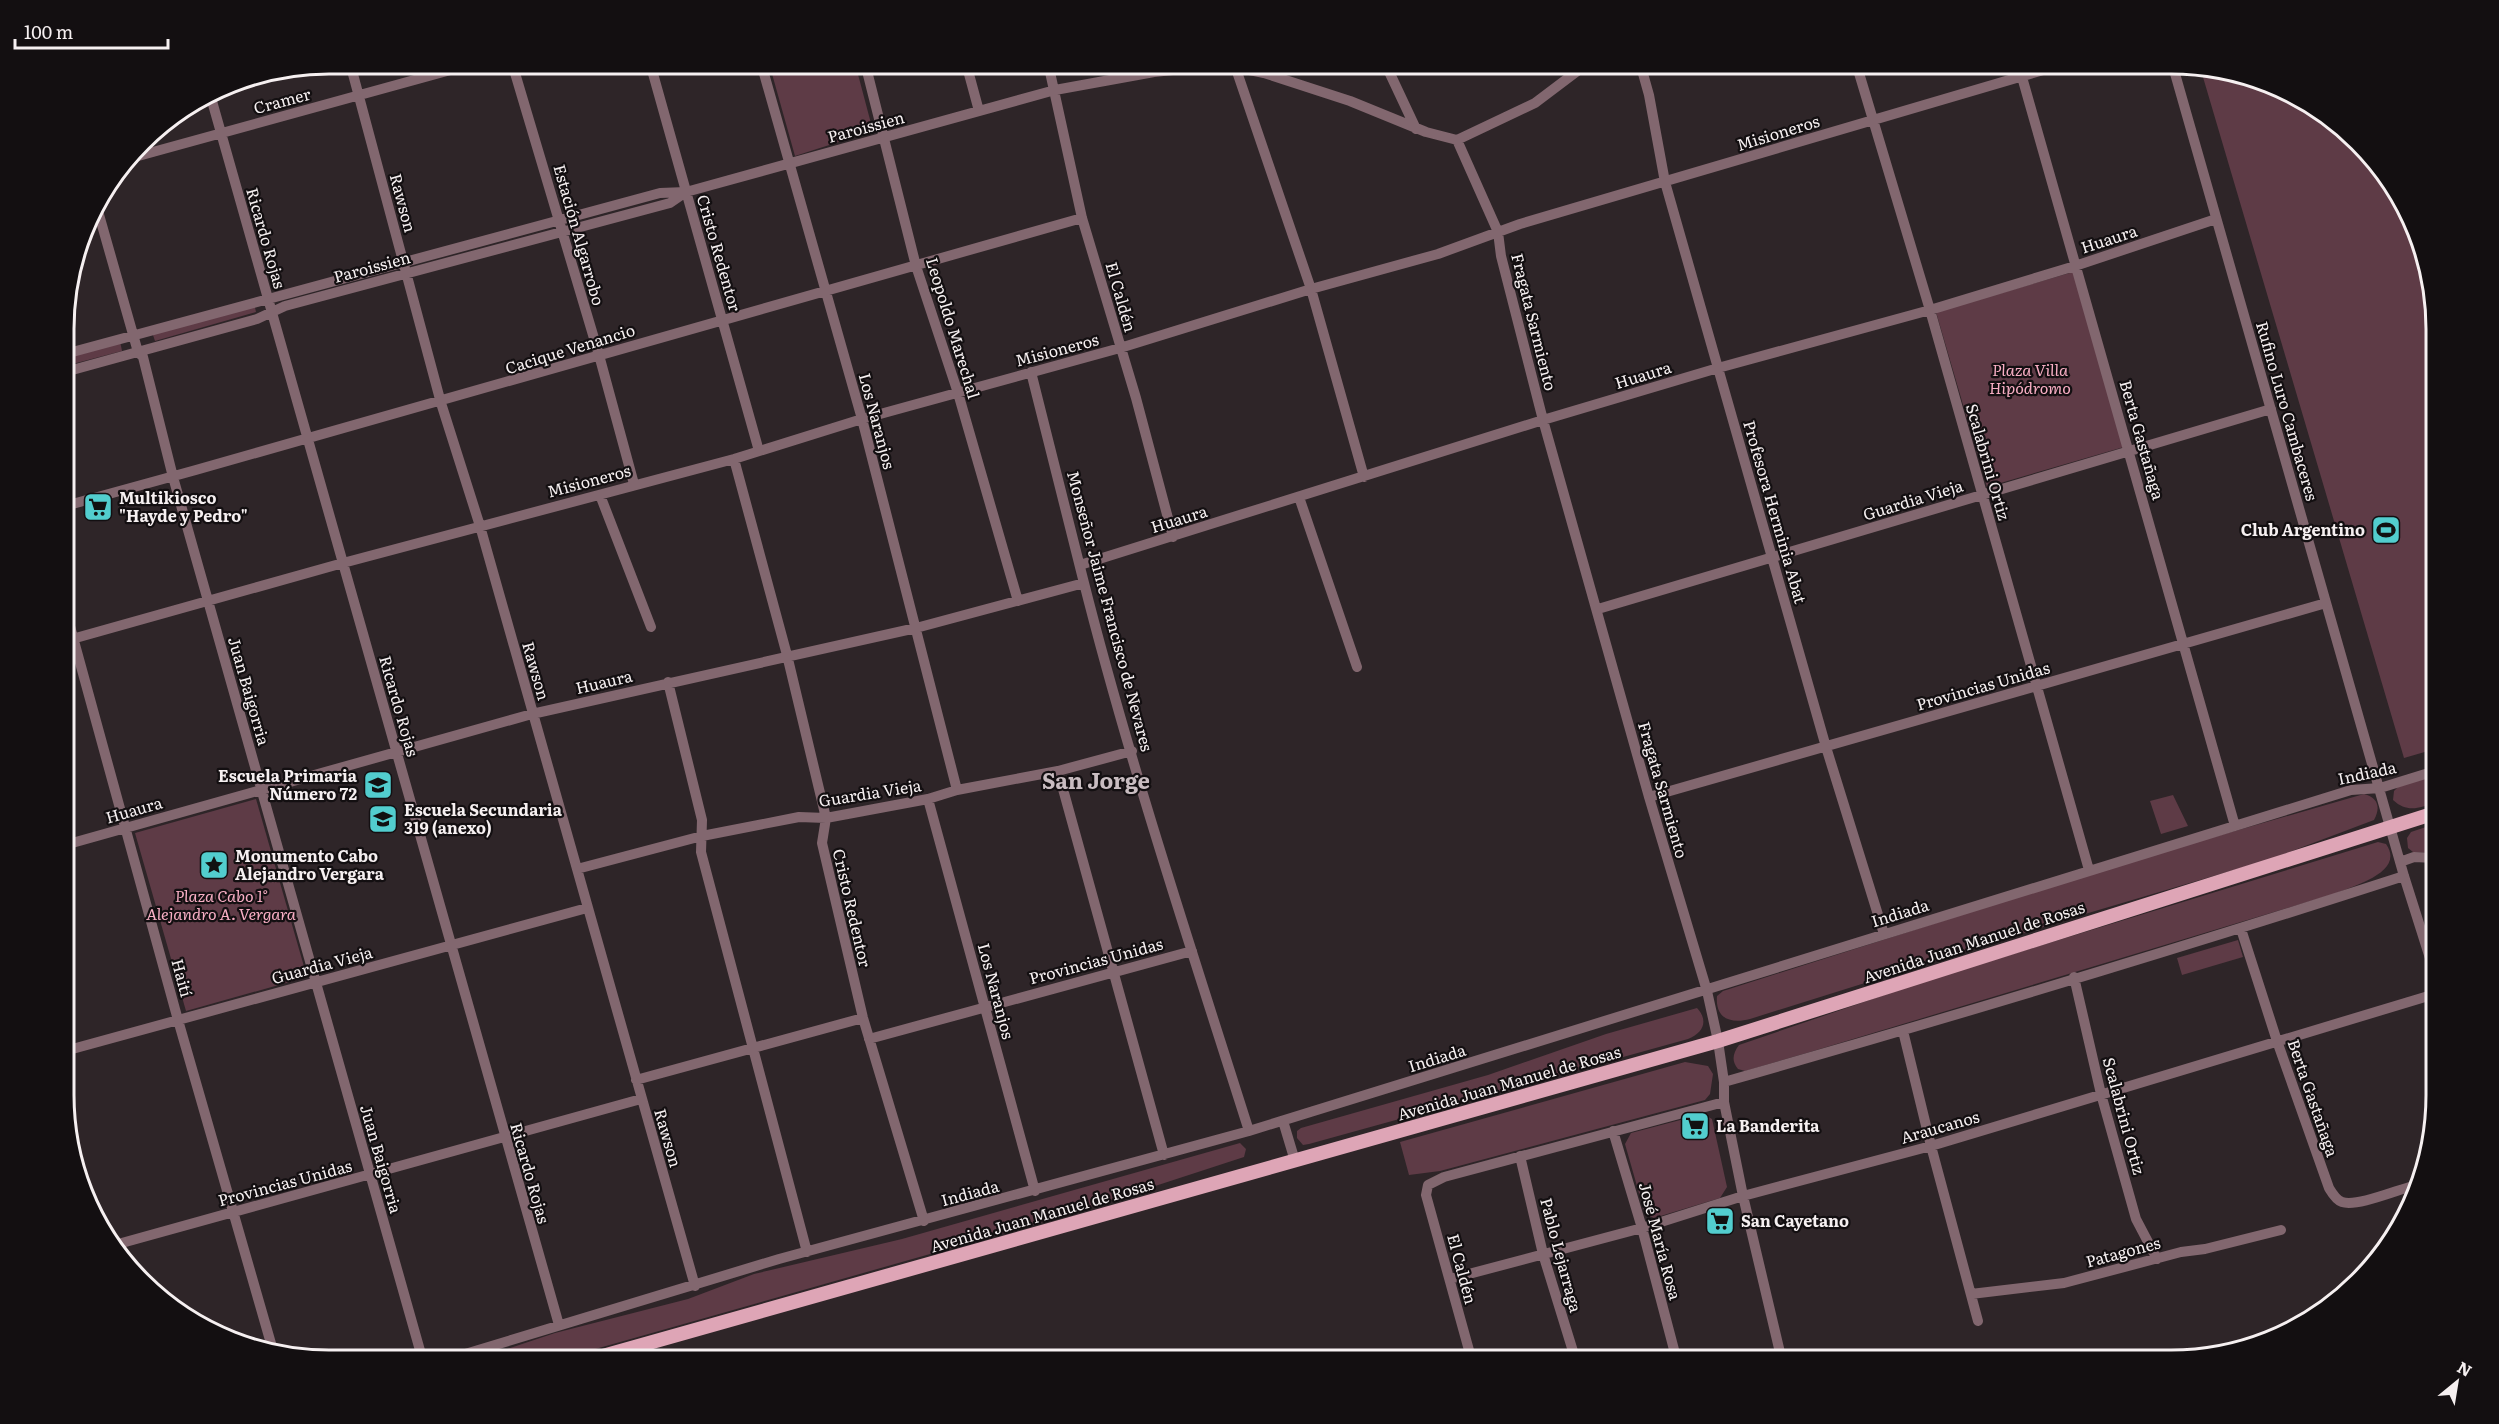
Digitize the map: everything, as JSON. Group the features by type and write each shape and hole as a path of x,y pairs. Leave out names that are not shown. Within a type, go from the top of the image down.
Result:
{"main road":[{"name":"Avenida Juan Manuel de Rosas","path":"632,1350 1718,1041 2426,816"}],"street":[{"name":"Rawson","path":"353,74 441,403 480,526 695,1286"},
{"name":"Cramer","path":"142,155 436,74"},
{"name":"Estación Algarrobo","path":"515,74 599,355 634,484"},
{"name":"Cristo Redentor","path":"653,74 759,451"},
{"name":"Los Naranjos","path":"763,74 862,419 957,789"},
{"name":"Leopoldo Marechal","path":"868,74 916,266 958,393 1018,601"},
{"path":"969,74 979,111"},
{"name":"El Caldén","path":"1051,74 1082,218 1136,398 1173,537"},
{"name":"Paroissien","path":"74,351 267,299 405,268 560,227 670,203 686,192 1055,90 1143,74"},
{"path":"1237,74 1311,289 1364,477"},
{"name":"Paroissien","path":"1267,74 1340,97 1416,129 1458,140"},
{"path":"1390,74 1416,129"},
{"path":"1458,140 1535,103 1573,74"},
{"name":"Profesora Herminia Abat","path":"1643,74 1665,182 1826,747 1884,934"},
{"name":"Scalabrini Ortiz","path":"1859,74 1930,310 2089,870"},
{"name":"Berta Gastañaga","path":"2021,74 2235,826"},
{"name":"Misioneros","path":"74,639 344,563 734,459 862,419 1120,348 1311,289 1438,254 1498,232 2032,74"},
{"name":"Rufino Luro Cambaceres","path":"2175,74 2404,876 2426,946"},
{"name":"Ricardo Rojas","path":"212,102 306,440 344,563 504,1138 559,1325"},
{"name":"Fragata Sarmiento","path":"1458,140 1498,232 1501,256 1543,420 1649,797 1707,991 1718,1041 1724,1082 1724,1102 1743,1196 1780,1350"},
{"name":"Juan Baigorria","path":"100,217 138,352 143,357 173,477 420,1350"},
{"name":"Cacique Venancio","path":"74,504 441,403 599,355 1082,218"},
{"name":"Huaura","path":"1080,565 1543,420 1718,368 1930,310 2075,266 2216,219"},
{"name":"Paroissien","path":"74,370 257,319 285,306 405,268"},
{"name":"Monseñor Jaime Francisco de Nevares","path":"1031,372 1084,583 1132,751 1249,1131"},
{"name":"Guardia Vieja","path":"1598,609 2271,409"},
{"name":"Cristo Redentor","path":"734,459 787,655 826,818 822,843 863,1018 924,1221"},
{"path":"600,495 651,627"},
{"path":"1299,497 1357,667"},
{"name":"Huaura","path":"74,842 532,714 787,655 916,628 1084,583"},
{"name":"Provincias Unidas","path":"1649,797 2326,603"},
{"name":"Haití","path":"74,653 126,828 178,1020 271,1344"},
{"path":"668,682 702,820 701,852 807,1252"},
{"name":"Guardia Vieja","path":"577,869 702,836 799,817 826,818 928,800 957,789 1058,771 1132,751"},
{"path":"1058,771 1164,1155"},
{"name":"Indiada","path":"478,1350 807,1252 1283,1121 2350,790 2380,788 2426,774"},
{"name":"Los Naranjos","path":"928,800 1035,1191"},
{"path":"2400,862 2414,857 2426,858"},
{"path":"1724,1082 2241,929 2404,876"},
{"name":"Guardia Vieja","path":"74,1049 587,908"},
{"name":"Berta Gastañaga","path":"2241,929 2277,1041 2329,1188 2336,1198 2343,1202 2354,1203 2408,1187"},
{"name":"Provincias Unidas","path":"869,1039 1192,951"},
{"name":"Scalabrini Ortiz","path":"2074,977 2101,1094 2136,1219 2157,1259"},
{"name":"Araucanos","path":"1450,1279 1642,1228 1743,1196 1930,1146 2426,997"},
{"path":"636,1080 863,1018"},
{"path":"1902,1031 1930,1146 1978,1320"},
{"name":"Provincias Unidas","path":"121,1243 641,1099"},
{"path":"1520,1156 1724,1102"},
{"path":"1283,1121 1295,1161"},
{"name":"José María Rosa","path":"1613,1131 1642,1228 1674,1350"},
{"name":"El Caldén","path":"1469,1350 1426,1195 1428,1185 1444,1177 1520,1156"},
{"name":"Pablo Lejarraga","path":"1520,1156 1543,1254 1573,1350"},
{"name":"Patagones","path":"1971,1294 2064,1283 2281,1230"}],"green space":[{"path":"772,74 858,74 873,131 795,156"},
{"name":"Club Argentino","path":"2203,76 2236,82 2268,93 2326,126 2351,148 2373,173 2399,216 2417,263 2421,279 2426,329 2426,752 2404,758"},
{"name":"Plaza Villa Hipódromo","path":"2073,272 2124,447 1987,487 1936,312"},
{"path":"254,303 256,312 155,341 152,332"},
{"path":"120,341 122,351 74,364 74,354"},
{"path":"2426,777 2426,806 2408,808 2398,804 2393,800 2394,791 2398,787"},
{"path":"2364,794 2377,804 2374,820 2271,859 2085,914 1750,1019 1737,1021 1726,1018 1717,1004 1717,996 1723,991 2134,860"},
{"path":"2173,795 2188,826 2161,834 2150,801"},
{"name":"Plaza Cabo 1° Alejandro A. Vergara","path":"256,799 307,977 186,1011 135,833"},
{"path":"2426,827 2426,853 2413,852 2408,848 2407,838 2411,832"},
{"path":"2378,842 2386,844 2390,854 2389,862 2383,870 2364,882 2334,894 1745,1071 1738,1069 1734,1063 1734,1054 1739,1045 1922,982"},
{"path":"2238,940 2243,957 2182,975 2177,958"},
{"path":"1697,1008 1703,1017 1703,1026 1688,1039 1309,1144 1303,1145 1297,1138 1297,1131 1301,1128 1488,1075 1606,1034"},
{"path":"1685,1062 1708,1066 1713,1074 1710,1094 1705,1100 1440,1171 1409,1175 1400,1142"},
{"path":"1703,1114 1712,1119 1727,1187 1720,1198 1654,1218 1645,1214 1625,1144 1631,1133"},
{"path":"1240,1143 1246,1149 1244,1157 1057,1218 592,1350 504,1350 555,1333 688,1299 754,1274 902,1239"}],"place":[{"name":"Multikiosco \"Hayde y Pedro\"","path":"98,507"},
{"name":"Club Argentino","path":"2386,530"},
{"name":"Escuela Primaria Número 72","path":"378,785"},
{"name":"Escuela Secundaria 319 (anexo)","path":"383,819"},
{"name":"Monumento Cabo Alejandro Vergara","path":"214,865"},
{"name":"La Banderita","path":"1695,1126"},
{"name":"San Cayetano","path":"1720,1221"}],"district":[{"name":"San Jorge","path":"1096,781"}]}
